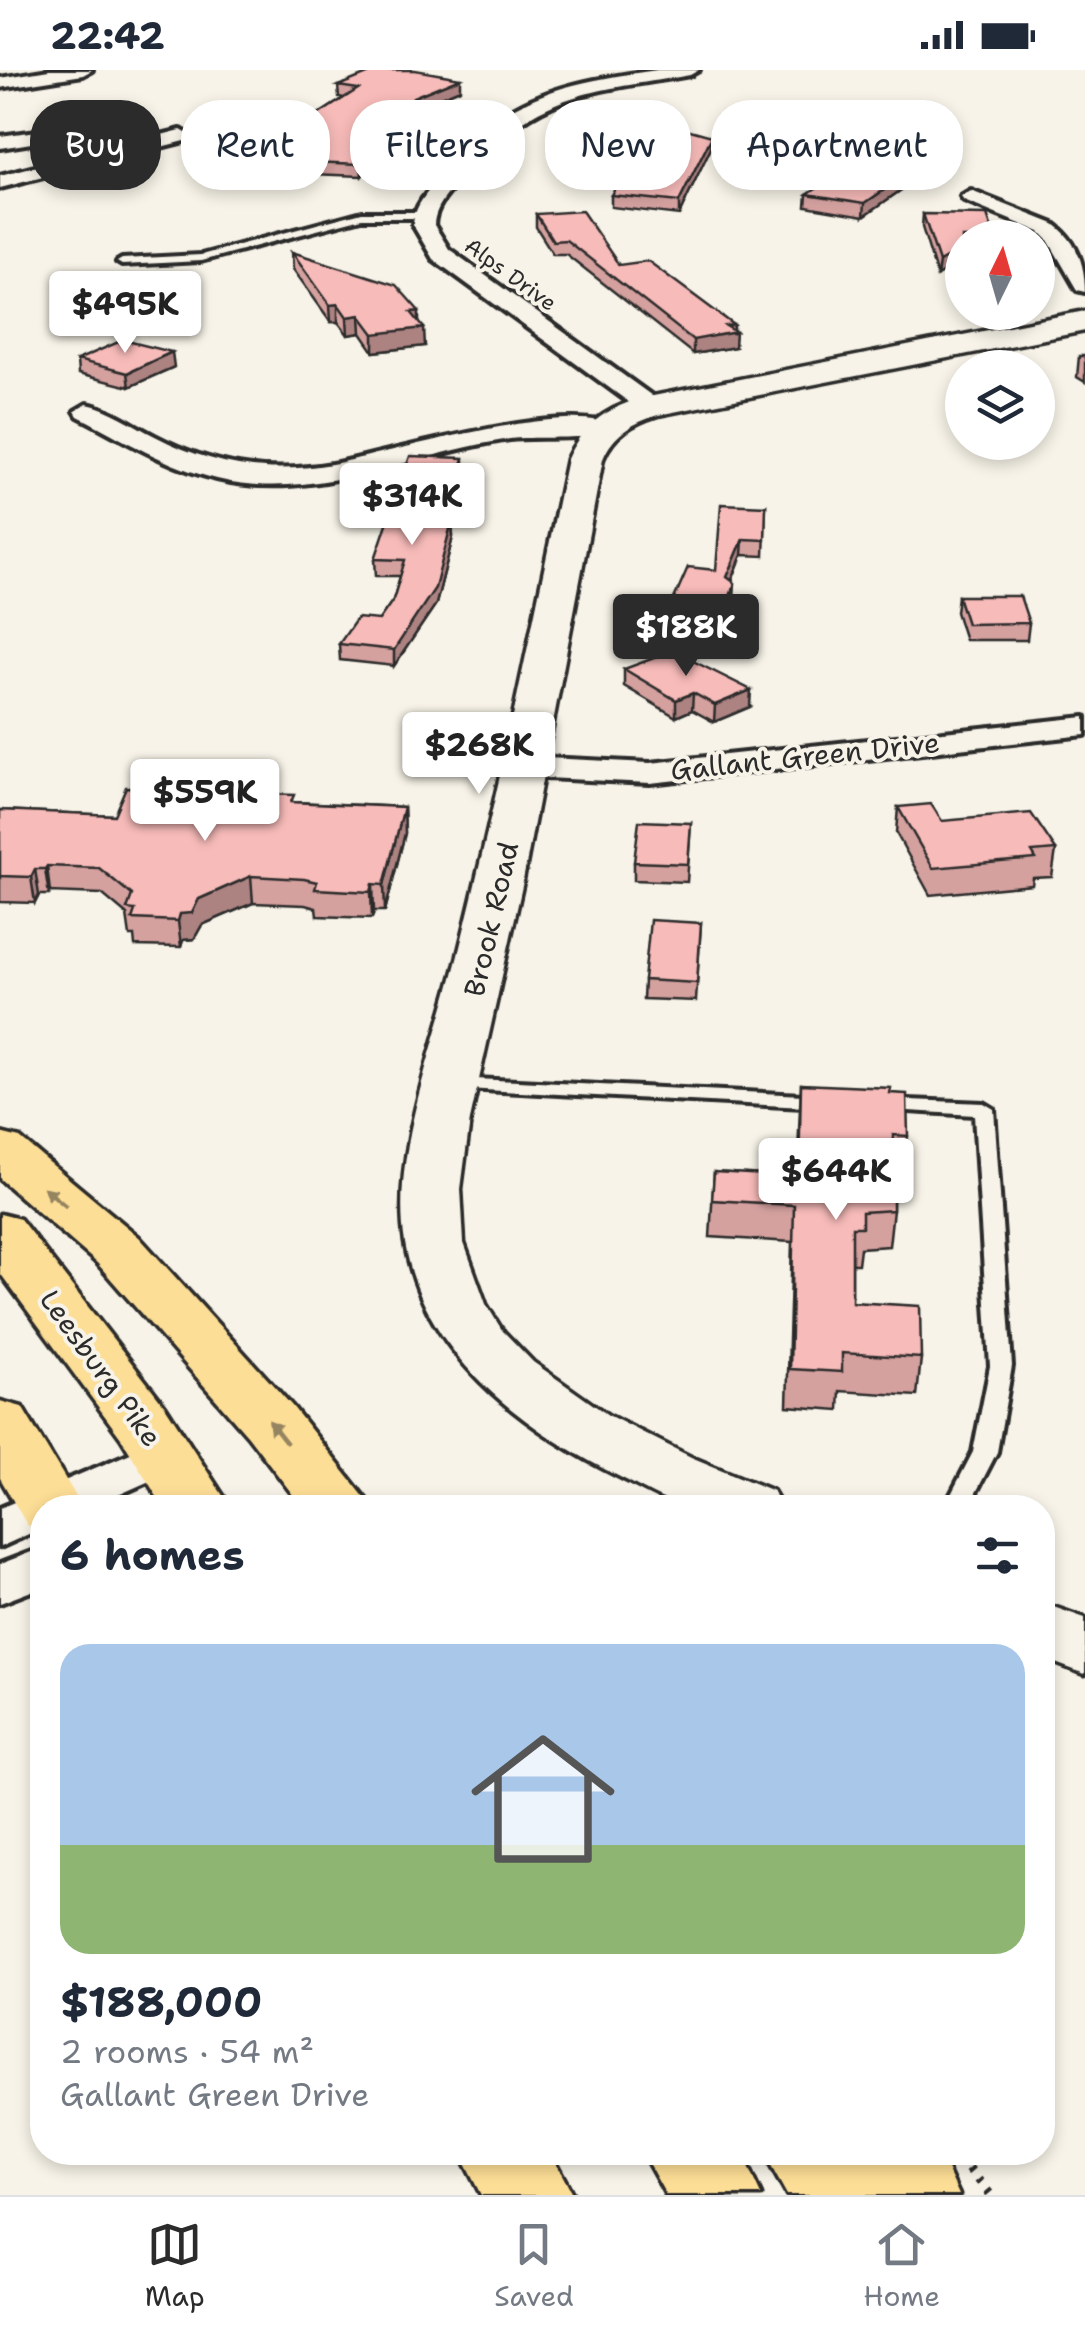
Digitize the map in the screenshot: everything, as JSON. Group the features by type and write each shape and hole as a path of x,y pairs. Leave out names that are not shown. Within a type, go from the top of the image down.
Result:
{"highway":[{"path":"0,1150 118,1250 270,1421 330,1495"},
{"name":"Leesburg Pike","path":"0,1232 192,1495"},
{"path":"0,1423 30,1500"},
{"path":"510,2165 530,2195"},
{"path":"694,2165 718,2195"},
{"path":"816,2165 840,2195"},
{"path":"891,2165 916,2195"}],"street":[{"path":"0,83 83,70"},
{"path":"424,215 430,203 488,138 513,117 581,92 690,70"},
{"path":"0,182 181,136"},
{"path":"0,142 30,138"},
{"path":"971,197 1048,228 1057,236 1085,286"},
{"name":"Alps Drive","path":"424,215 424,232 441,254 650,406"},
{"path":"88,411 202,466 265,478 319,473 520,429 601,429 650,406 1085,321"},
{"name":"Brook Road","path":"601,429 592,440 585,461 524,766 452,1084 434,1182 432,1222 440,1268 458,1309 490,1356 552,1409 606,1445 720,1495"},
{"name":"Gallant Green Drive","path":"524,766 650,773 1085,726"},
{"path":"0,1585 30,1534"},
{"path":"1055,1635 1085,1648"}],"lane":[{"path":"122,262 201,258 362,215 424,215"},
{"path":"452,1084 984,1110 1001,1366 985,1452 963,1495"}],"building":[{"path":"377,70 415,70 460,78 411,100 350,100 350,164 330,163 330,107 358,89 338,86"},
{"path":"691,130 711,138 691,178"},
{"path":"614,190 685,190 679,202 611,195"},
{"path":"813,190 884,190 865,203 807,194"},
{"path":"582,211 619,265 648,261 734,325 726,326 736,332 693,340 566,240 553,241 536,214"},
{"path":"923,214 987,215 989,220 945,220 945,259 939,262"},
{"path":"292,252 396,285 419,311 411,312 424,328 374,334 360,315 347,317 338,304 330,305"},
{"path":"123,340 172,352 127,373 77,360"},
{"path":"410,456 464,458 446,521 452,521 435,588 394,650 339,644 357,618 379,620 393,600 405,560 375,559"},
{"path":"721,504 766,506 765,540 743,539 727,577 735,583 721,620 667,615 688,567 716,570"},
{"path":"958,596 1020,596 1029,623 967,624"},
{"path":"673,651 751,690 715,705 693,693 676,700 624,669"},
{"path":"126,787 233,789 231,793 294,795 291,802 404,807 384,885 373,884 371,892 315,889 317,882 304,879 251,876 199,899 192,913 180,914 178,921 132,919 135,910 127,909 132,895 99,868 47,866 35,869 31,877 0,876 0,810 114,815"},
{"path":"931,804 942,821 1031,813 1056,850 1032,852 1036,859 933,868 898,807"},
{"path":"639,821 691,823 688,864 634,862"},
{"path":"650,920 701,923 697,983 644,980"},
{"path":"801,1084 891,1088 890,1093 907,1094 908,1136 893,1135 893,1210 862,1212 862,1227 852,1227 852,1302 920,1306 921,1358 842,1353 842,1372 790,1369 794,1205 712,1200 714,1172 799,1177"}]}
